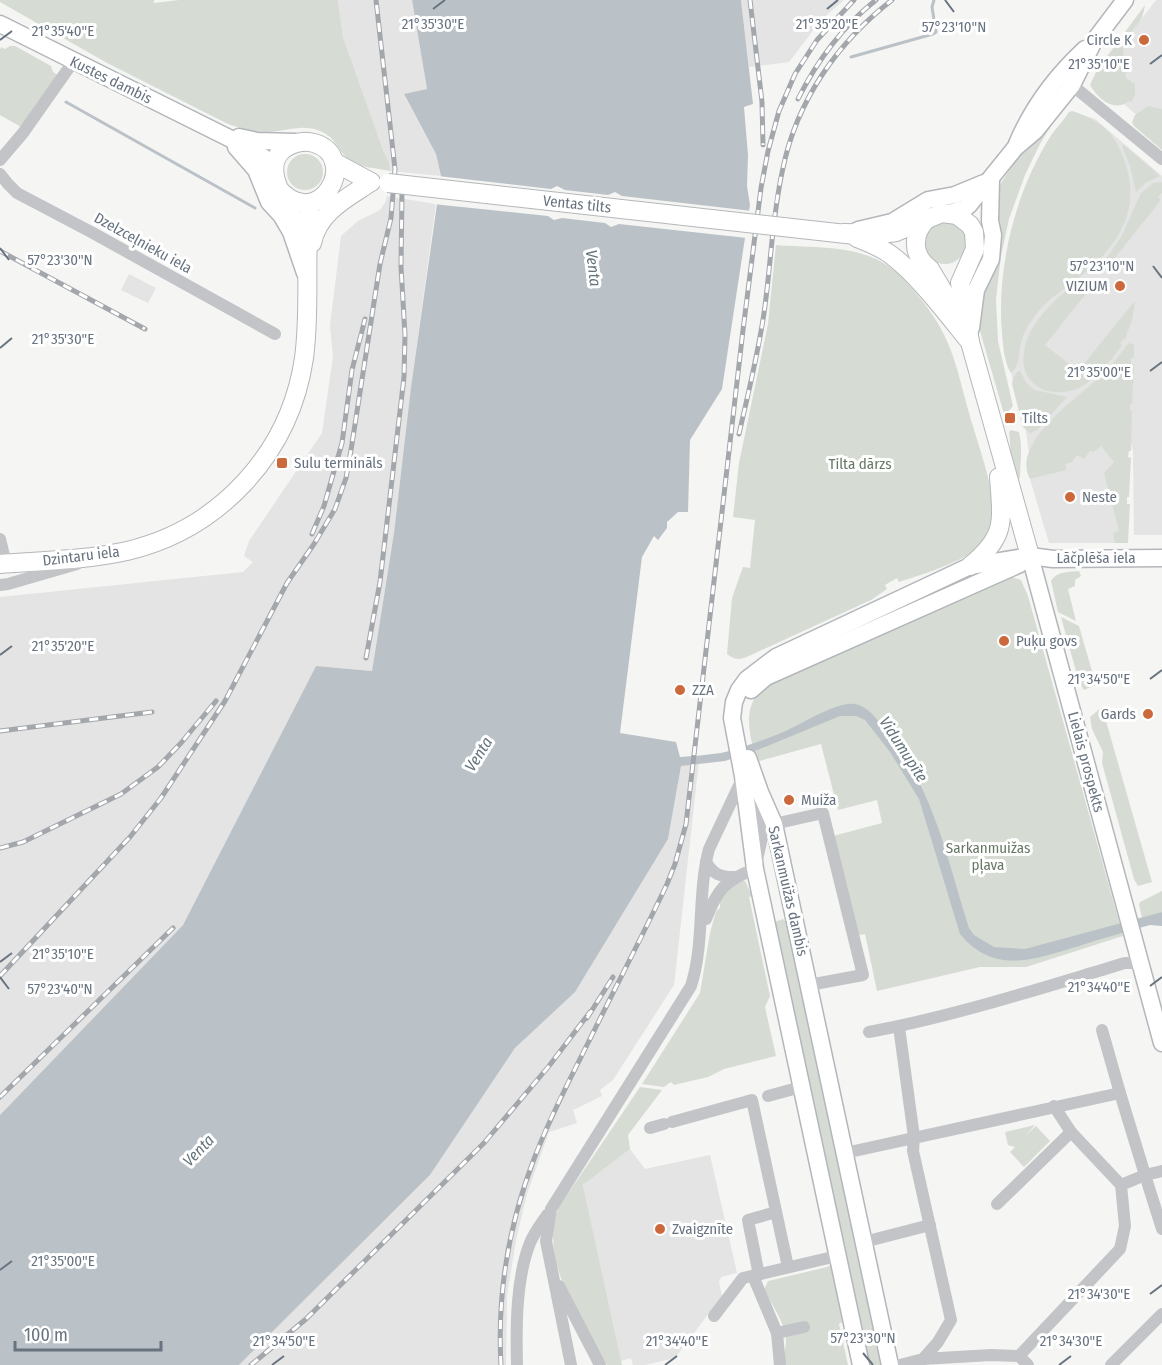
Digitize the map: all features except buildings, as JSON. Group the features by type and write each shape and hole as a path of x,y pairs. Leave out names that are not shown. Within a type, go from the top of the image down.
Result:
{"highway":[{"path":"275,180 285,197 297,202 310,203 319,200 333,184 336,173 334,162 327,151 318,144 307,141 295,142 283,149 276,160 275,180 300,233 306,277"},
{"path":"334,162 380,183"},
{"path":"306,277 313,237 326,213 346,198 380,183"},
{"path":"327,193 380,183"},
{"name":"Ventas tilts","path":"380,183 844,234"},
{"path":"306,277 310,203"},
{"path":"949,213 964,219 974,232 976,240 973,256 968,263 960,270 939,273 924,265 917,253 908,245 844,234 896,232 928,218 949,213"},
{"path":"917,253 916,233 928,218"},
{"path":"844,234 878,246 892,255 938,303 970,342"},
{"path":"968,263 960,283 970,342"},
{"path":"930,269 970,342"},
{"name":"Dzintaru iela","path":"3,564 100,556 152,543 194,524 231,497 264,460 285,423 300,380 307,330 306,277"},
{"name":"Lielais prospekts","path":"970,342 1030,556"},
{"path":"970,566 992,546 1002,522 998,445"}],"main road":[{"path":"1016,148 1030,117 1065,68 1094,41 1125,0"},
{"name":"Kustes dambis","path":"1,29 223,134"},
{"path":"949,213 964,209 1016,148 1035,131 1072,85 1094,41"},
{"path":"1065,68 1066,77 1072,85"},
{"path":"223,134 256,141 295,142"},
{"path":"223,134 266,159 275,180"},
{"path":"223,134 256,170 269,202 281,215 291,232 306,277"},
{"path":"844,234 891,222 928,200 955,195 991,180"},
{"path":"976,240 982,206 991,180"},
{"path":"970,342 975,290 991,259 993,247 990,221 991,180"},
{"name":"Lāčplēša iela","path":"970,566 1030,556 1053,559 1162,558"},
{"name":"Sarkanmuižas dambis","path":"738,736 744,705 754,687 766,677 1023,563 1030,556"},
{"name":"Lielais prospekts","path":"1030,556 1125,908 1161,1032"},
{"name":"Sarkanmuižas dambis","path":"861,1365 755,869 745,768 732,718 734,702 747,679 761,666 776,657 970,566"},
{"name":"Sarkanmuižas dambis","path":"745,768 760,792 774,824 890,1365"}],"street":[{"path":"0,160 23,133 73,62"},
{"path":"1072,85 1162,159"},
{"name":"Dzelzceļnieku iela","path":"0,174 17,193 93,232 275,334"},
{"path":"0,539 3,564"},
{"path":"0,585 50,573 100,556"},
{"path":"517,1365 519,1297 530,1241 691,986 695,974 700,935 706,862 745,768"},
{"path":"700,935 712,902 722,887 734,877 755,869 763,833 760,792"},
{"path":"774,824 823,813 863,975 809,985"},
{"path":"706,862 711,870 721,877 734,877"},
{"path":"869,1032 899,1027 1125,963 1139,955"},
{"path":"899,1027 914,1137 913,1151 951,1320 938,1342 923,1359"},
{"path":"1102,1030 1119,1093 1162,1229"},
{"path":"650,1128 801,1087"},
{"path":"845,1153 1119,1093"},
{"path":"760,1098 776,1212 788,1267"},
{"path":"900,1365 923,1359 991,1355 1023,1361 1120,1249 1125,1226 1121,1185 1071,1132 1054,1106"},
{"path":"997,1204 1071,1132"},
{"path":"1121,1185 1162,1171"},
{"path":"551,1209 546,1240 571,1365"},
{"path":"776,1212 748,1220 756,1275 777,1333 780,1365"},
{"path":"864,1242 930,1225"},
{"path":"714,1316 743,1278 837,1256"},
{"path":"551,1271 600,1365"},
{"path":"1112,1365 1162,1314"},
{"path":"777,1333 804,1327"}],"shaded area":[{"path":"338,0 412,0 427,89 404,95 436,154 441,176 390,171 389,162 384,154 343,37"},
{"path":"741,0 844,0 821,20 789,62 749,67"},
{"name":"Circle K","path":"1156,0 1162,0 1162,137 1095,79"},
{"path":"1072,111 1095,119 1162,176 1162,535 1134,535 1133,451 1129,434 1030,459 1025,426 1010,369 1066,119"},
{"path":"387,196 436,204 394,533 372,671 316,666 183,925 0,1115 0,597 243,572 253,562 244,556 249,541 322,433 333,357 330,326 341,236 358,221 380,210"},
{"path":"129,274 156,288 148,303 121,290"},
{"path":"1115,443 1125,543 1049,543 1030,479 1029,463"},
{"path":"699,761 674,985 613,1080 600,1090 602,1096 573,1110 577,1123 549,1132 527,1194 516,1240 507,1296 506,1365 239,1365 430,1175 515,1048 541,1022 668,839 681,765"},
{"name":"Zvaigznīte","path":"630,1149 645,1169 710,1155 737,1273 721,1277 719,1282 722,1296 675,1358 645,1365 633,1365 631,1358 621,1361 583,1185"}],"green space":[{"path":"0,0 154,0 154,3 179,0 338,0 343,37 389,162 390,171 353,163 330,137 320,131 299,128 260,132 228,124 107,63"},
{"path":"1145,5 1142,17 1127,39 1124,48 1126,78 1135,84 1135,95 1131,102 1118,106 1112,105 1097,95 1090,85 1097,70"},
{"path":"15,46 51,66 53,72 58,75 21,127 0,115 0,50 1,47 5,49"},
{"path":"1148,106 1162,109 1162,150 1132,122 1135,115"},
{"path":"1072,111 1092,119 1106,129 1121,151 1129,180 1128,212 1123,227 1105,253 1080,277 1048,302 1033,318 1023,335 1018,362 1011,373 1004,354 1001,308 1002,282 1011,230 1028,179 1039,156 1052,134"},
{"path":"1059,113 1025,175 1009,219 1001,256 996,299 998,341 1013,406 1004,414 976,317 999,186 1021,153"},
{"path":"1124,145 1160,176 1145,183 1136,192 1130,166 1122,146"},
{"path":"305,154 318,159 323,172 318,185 305,190 292,185 287,172 292,159"},
{"path":"1162,182 1162,193 1158,197 1161,200 1102,274 1099,269 1121,237 1141,193 1153,183"},
{"path":"945,222 953,223 960,228 965,235 965,251 960,258 953,263 945,264 937,263 930,258 925,251 924,243 925,235 930,228 937,223"},
{"name":"Tilta dārzs","path":"776,245 836,249 865,255 891,268 918,295 940,327 954,358 988,477 993,515 985,541 969,554 945,566 899,582 897,578 885,585 887,589 871,600 738,659 727,654 732,598 743,567 750,568 755,520 733,517 739,463 768,324"},
{"path":"1086,281 1093,285 1045,345 1078,371 1135,301 1132,320 1125,339 1109,362 1091,375 1090,380 1083,385 1060,392 1042,389 1029,379 1025,371 1024,352 1029,335 1038,320 1054,302 1069,289"},
{"path":"1129,343 1134,345 1134,358 1131,358 1131,364 1134,365 1132,404 1130,404 1130,411 1132,411 1131,451 1128,457 1131,458 1129,497 1127,497 1127,504 1130,504 1128,543 1115,543 1113,533 1119,531 1104,473 1114,462 1101,446 1094,452 1090,451 1084,459 1077,455 1072,462 1065,464 1066,470 1030,479 1026,465 1038,436 1064,408 1106,371"},
{"path":"1018,371 1027,384 1035,390 1067,397 1037,430 1030,433 1023,427 1012,384"},
{"path":"1011,430 1019,432 1020,479 1012,464 1009,432"},
{"path":"1079,571 1081,576 1075,580 1075,586 1068,589 1076,621 1058,612 1051,581 1060,574"},
{"name":"Sarkanmuižas pļava","path":"1009,576 1021,580 1028,596 1123,936 1026,967 980,967 877,991 865,934 856,936 833,836 882,823 877,800 838,810 821,744 756,762 749,728 750,709 760,691 769,681"},
{"path":"1061,617 1079,626 1096,685 1084,690 1079,682"},
{"path":"1102,707 1152,882 1138,886 1134,879 1102,763 1103,752 1092,729 1090,717"},
{"path":"739,880 745,881 752,896 749,897 770,996 765,1007 776,1056 674,1085 671,1082 664,1087 642,1084 700,993 710,933 720,903 717,905 720,897"},
{"path":"1162,891 1162,912 1142,918 1140,902"},
{"path":"783,919 789,926 886,1365 866,1365 771,923"},
{"path":"640,1087 662,1090 628,1135 630,1149 583,1185 622,1365 607,1365 585,1330 565,1289 554,1246 554,1226 559,1207"},
{"path":"1035,1125 1026,1135 1036,1126 1050,1141 1024,1167 1010,1152 1015,1147 1008,1145 1005,1132"},
{"path":"831,1265 845,1320 839,1324 848,1365 785,1365 784,1328 764,1290 768,1281"}],"water":[{"name":"Venta","path":"412,0 741,0 753,104 744,107 748,155 747,186 750,205 722,389 690,440 688,512 678,512 667,522 667,528 658,540 654,536 642,557 620,733 676,742 680,757 721,753 767,739 840,705 860,705 877,719 901,751 927,799 969,928 974,935 994,947 1025,949 1162,912 1162,926 1150,925 1047,956 1016,961 1001,960 973,947 960,934 919,799 890,752 865,720 856,716 840,716 725,761 681,766 668,839 575,992 515,1048 430,1175 239,1365 0,1365 0,1115 183,925 316,666 372,671 394,533 411,387 441,176 436,154 404,94 427,89"}],"pier":[{"path":"438,176 551,189 557,186 565,190 608,195 615,192 622,196 752,211 747,238 619,224 611,227 605,223 562,218 554,220 548,216 433,204"}],"waterway":[{"path":"851,57 936,32 932,7 934,0"},
{"path":"66,102 255,208"}],"railway":[{"path":"0,976 130,837 161,798 225,701 287,583 335,509 346,478 351,450 380,264 391,218 395,169 376,0"},
{"path":"750,0 762,102 763,145"},
{"path":"501,1365 503,1286 512,1234 525,1184 560,1100 667,884 686,824 743,330 761,188 768,151 779,111 795,74 817,40 854,0"},
{"path":"798,99 832,45 876,0"},
{"path":"739,434 762,328 776,204 789,143 798,119 822,74 854,34 892,0"},
{"path":"366,658 380,582 404,377 405,335 401,267 402,190"},
{"path":"0,251 145,329"},
{"path":"312,534 324,506 342,443 352,370 365,319"},
{"path":"0,848 23,842 121,794 158,767 216,701"},
{"path":"0,731 152,712"},
{"path":"0,1097 173,928"},
{"path":"587,1018 613,977"},
{"path":"251,1365 306,1319 484,1143 549,1066 590,1012"}],"place":[{"name":"Circle K","path":"1144,40"},
{"name":"VIZIUM","path":"1120,286"},
{"name":"Tilts","path":"1010,418"},
{"name":"Sulu termināls","path":"282,463"},
{"name":"Neste","path":"1070,497"},
{"name":"Puķu govs","path":"1004,641"},
{"name":"ZZA","path":"680,690"},
{"name":"Gards","path":"1148,714"},
{"name":"Muiža","path":"789,800"},
{"name":"Zvaigznīte","path":"660,1229"}],"water label":[{"name":"Vidumupīte","path":"904,749"}]}
